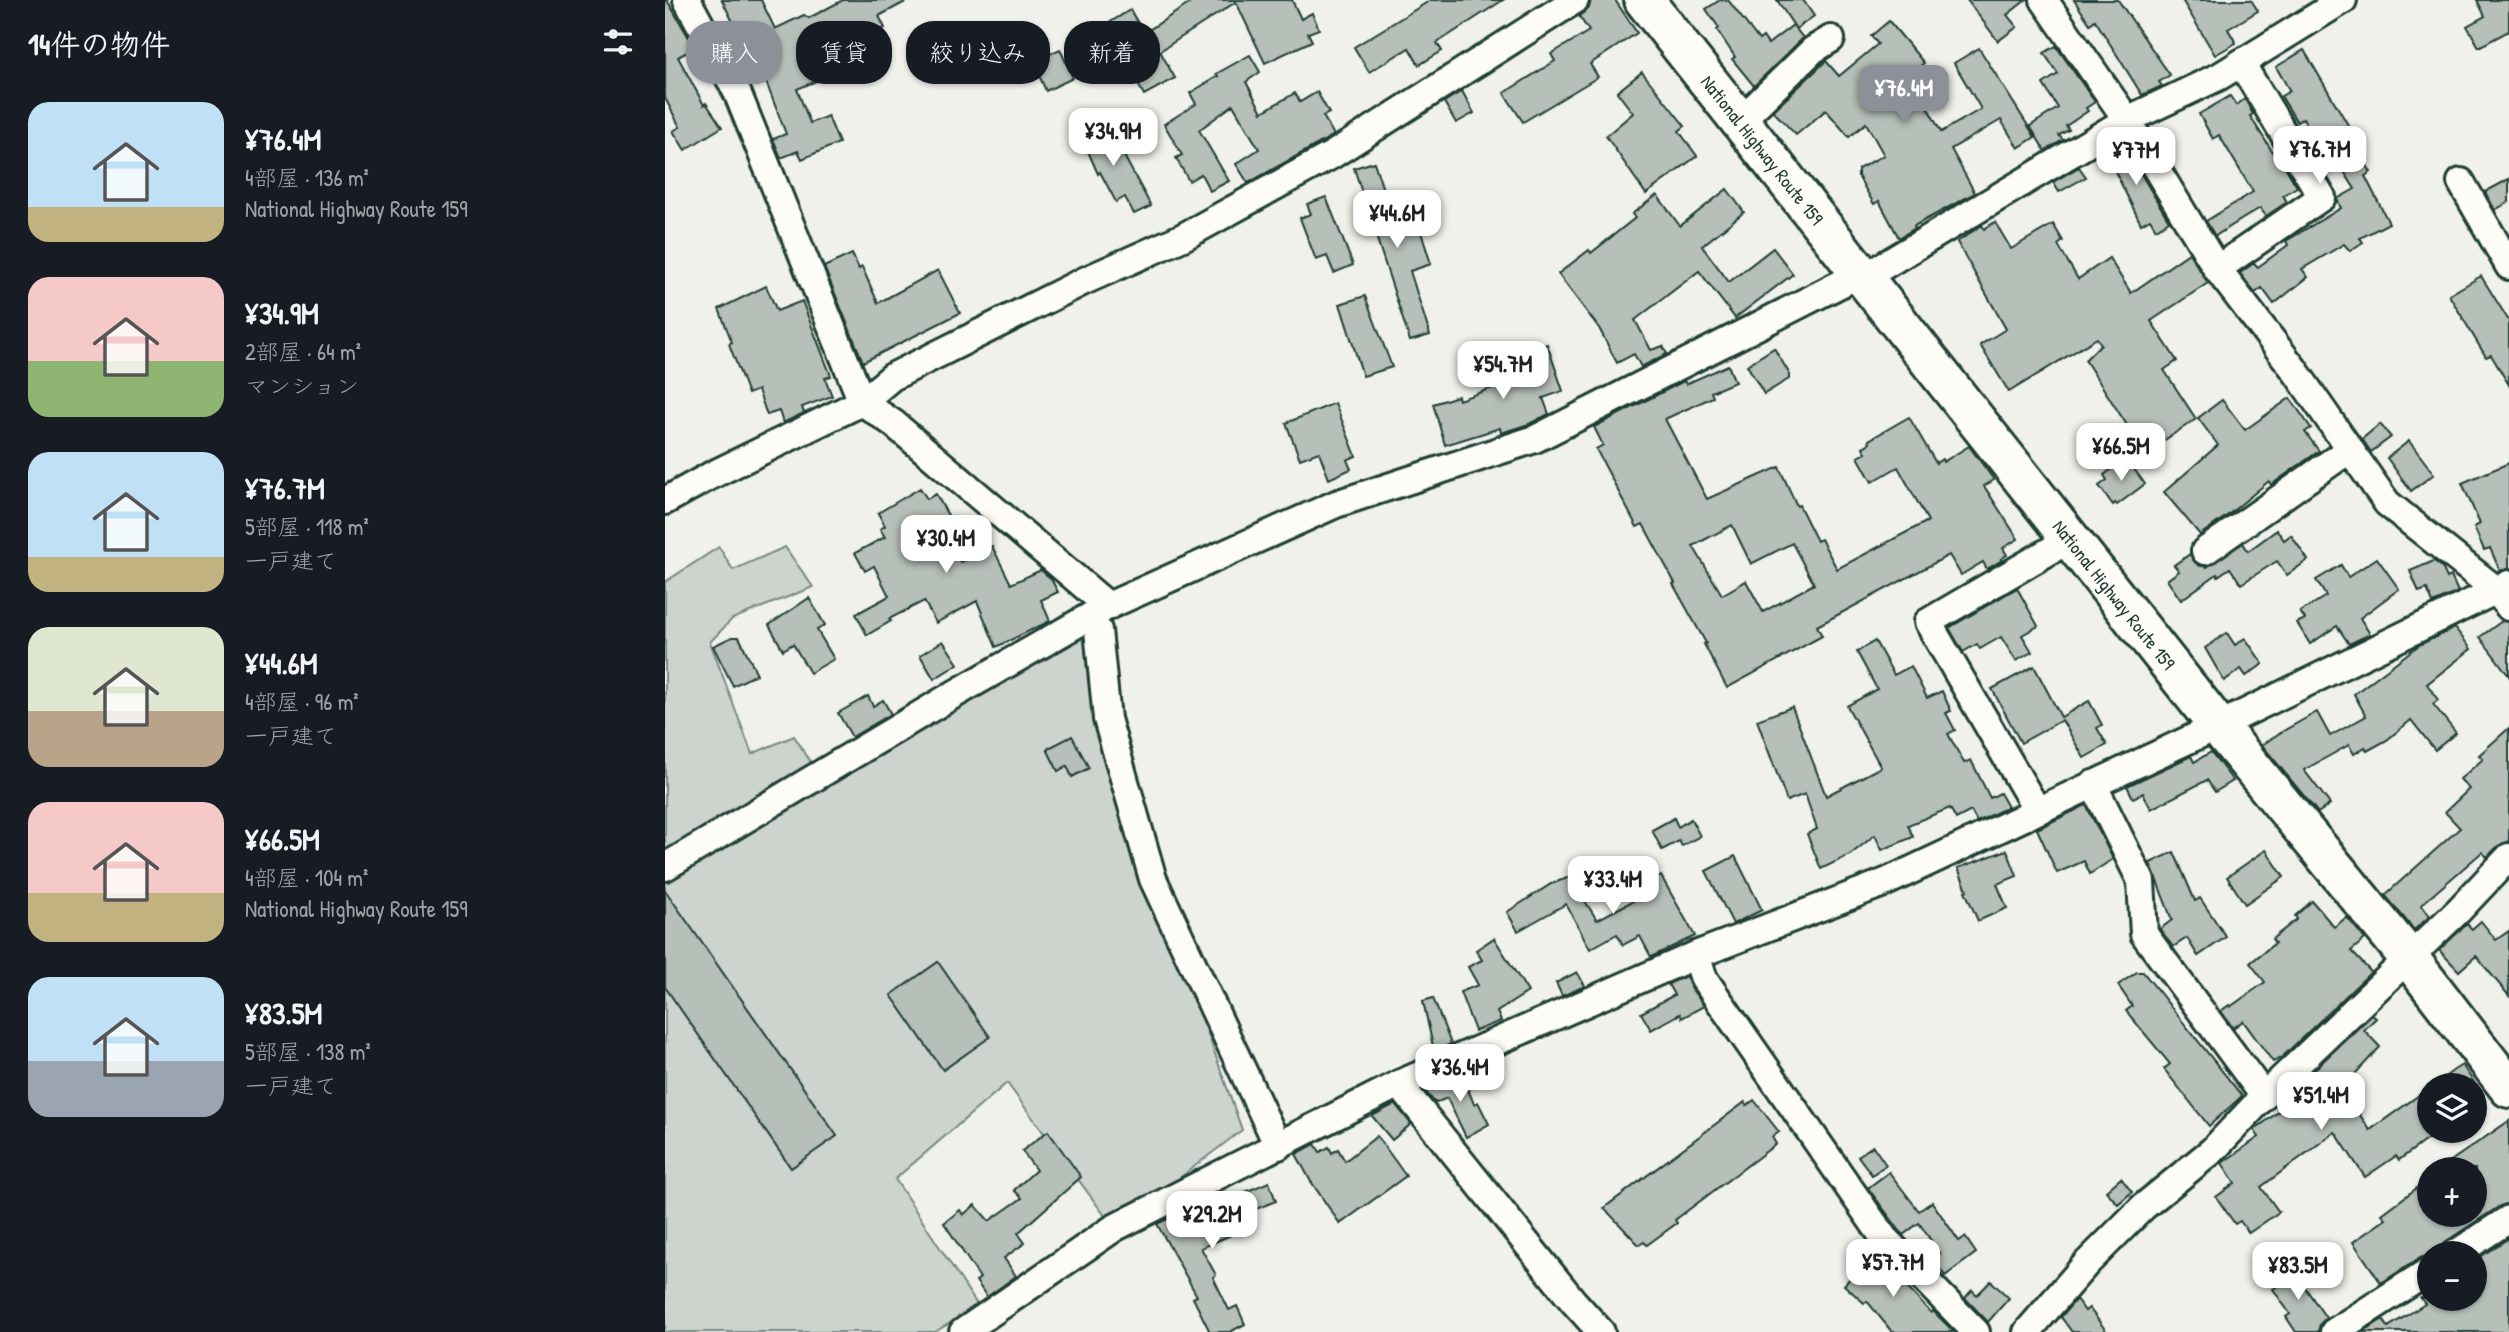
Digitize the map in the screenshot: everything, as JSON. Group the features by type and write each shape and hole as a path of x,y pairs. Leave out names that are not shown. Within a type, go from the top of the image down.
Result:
{"highway":[{"name":"National Highway Route 159","path":"1644,0 2218,726 2409,958 2509,1088"}],"street":[{"path":"687,0 737,92 862,402 894,423 1108,606"},
{"path":"665,501 710,476 862,402 892,377 1084,281 1183,237 1332,155 1575,0"},
{"path":"963,1332 1114,1228 1399,1084 1696,955 1886,882 2505,594 2387,503 2294,369 2217,269 2127,120 2045,0"},
{"path":"665,867 1108,606 1336,504 1535,439 1848,279 1863,278 2127,120 2220,76 2343,0"},
{"path":"1739,122 1814,50 1831,38"},
{"path":"2217,269 2322,197 2241,63"},
{"path":"2461,182 2509,266"},
{"path":"2205,551 2350,449"},
{"path":"2037,810 1928,622 2070,539"},
{"path":"1098,630 1107,719 1153,879 1277,1146"},
{"path":"2093,784 2141,881 2144,934 2264,1097"},
{"path":"2028,1332 2087,1263 2143,1207 2213,1150 2264,1097 2458,911 2509,857"},
{"path":"1696,955 1703,979 1884,1238 1976,1332"},
{"path":"1399,1084 1573,1301 1601,1332"},
{"path":"2475,1241 2509,1219"},
{"path":"2334,1332 2417,1279"}],"shaded area":[{"path":"719,547 733,570 785,547 813,587 732,619 710,642 752,754 794,736 816,770 665,860 665,582"},
{"path":"1098,630 1153,879 1242,1130 1114,1228 1007,1083 895,1179 978,1306 935,1332 665,1332 665,873"}],"building":[{"path":"667,0 686,33 686,53 678,57 686,72 686,84 693,84 704,105 706,103 722,127 685,150 673,131 680,127 665,98"},
{"path":"722,0 761,0 771,21 732,21"},
{"path":"843,0 909,0 879,16 882,21 796,21 796,84 809,84 797,89 810,123 828,116 839,143 802,159 798,151 781,158 773,139 786,134 767,84 782,84 782,26 804,15 809,18"},
{"path":"1195,0 1292,0 1301,19 1312,13 1319,29 1308,33 1312,41 1265,63 1236,2 1160,51 1160,23"},
{"path":"1431,0 1503,0 1437,43 1442,51 1419,65 1409,48 1369,72 1354,47"},
{"path":"1591,0 1615,0 1637,33 1590,64 1598,77 1523,122 1504,93 1555,61 1551,54 1589,31 1579,16 1589,8"},
{"path":"1720,0 1728,0 1759,40 1763,37 1768,44 1793,25 1803,38 1754,86 1732,59 1735,57 1706,9"},
{"path":"1777,0 1803,0 1814,16 1796,29"},
{"path":"1967,0 2026,0 2007,15 2017,27 1998,41"},
{"path":"2074,0 2118,0 2170,75 2159,82 2162,86 2142,95 2095,20 2090,24"},
{"path":"2182,0 2251,0 2258,11 2228,29 2236,43 2215,55"},
{"path":"2477,0 2509,0 2509,31 2479,47 2467,26 2485,16"},
{"path":"1130,10 1137,21 1112,21"},
{"path":"1889,21 1924,63 1910,75 1941,132 1981,109 1954,63 1979,48 2035,137 2018,148 2001,120 1951,149 1975,193 1914,226 1915,228 1899,238 1879,201 1874,204 1858,176 1858,169 1884,155 1866,123 1849,137 1826,110 1796,135 1773,111 1826,61 1839,76 1878,44 1871,36"},
{"path":"2056,46 2095,102 2086,108 2088,111 2066,126 2069,130 2059,135 2063,140 2045,151 2030,126 2058,108 2043,84 2058,74 2044,53"},
{"path":"1060,49 1064,58 1064,82 1046,91 1043,84 1050,84 1050,54"},
{"path":"2304,50 2368,159 2364,161 2371,172 2365,176 2389,223 2360,238 2363,242 2350,251 2344,244 2302,269 2308,277 2274,304 2262,288 2255,293 2240,273 2254,263 2258,267 2288,245 2286,241 2341,208 2337,199 2355,189 2329,148 2323,152 2303,118 2297,122 2281,96 2290,91 2276,67"},
{"path":"1160,51 1175,78 1144,95 1138,84 1160,84"},
{"path":"1250,55 1260,72 1246,82 1262,112 1295,93 1300,102 1317,92 1329,113 1323,116 1334,135 1248,183 1236,164 1259,149 1233,105 1199,130 1229,181 1210,191 1201,174 1189,181 1176,158 1182,155 1164,124 1196,104 1190,93 1218,76 1216,74"},
{"path":"1642,72 1685,126 1679,131 1697,156 1646,194 1606,136 1633,113 1617,92"},
{"path":"1462,91 1474,113 1456,123 1444,102"},
{"path":"2230,96 2236,105 2245,99 2253,114 2250,116 2297,187 2283,195 2287,202 2266,216 2260,208 2215,236 2206,221 2253,192 2219,135 2213,139 2199,114"},
{"path":"1092,116 1111,158 1122,152 1151,206 1134,214 1125,197 1116,202 1100,172 1098,174 1076,124"},
{"path":"2122,142 2169,221 2156,229 2150,219 2141,224 2105,151"},
{"path":"1374,162 1394,223 1416,216 1431,264 1410,271 1430,335 1410,341 1354,168"},
{"path":"2079,167 2086,177 2059,192 2053,182"},
{"path":"2509,179 2509,202 2495,210 2485,192"},
{"path":"1727,189 1744,212 1702,246 1729,282 1773,248 1793,274 1735,318 1699,271 1635,320 1651,350 1663,346 1667,354 1641,367 1634,354 1617,363 1599,328 1558,274 1589,250 1591,253 1635,218 1632,214 1657,195 1680,226"},
{"path":"1326,197 1353,265 1334,273 1327,256 1316,260 1300,218 1311,214 1307,204"},
{"path":"1995,222 2011,249 2053,224 2063,241 2058,245 2078,279 2109,258 2131,293 2189,253 2208,283 2151,321 2177,361 2164,370 2196,419 2145,453 2085,360 2101,344 2097,338 2009,392 1980,345 2006,329 1957,242 1982,225 1984,229"},
{"path":"852,254 859,269 862,267 878,303 938,270 960,313 863,362 824,267"},
{"path":"2481,276 2509,321 2509,385 2491,355 2486,357 2449,295"},
{"path":"766,286 777,311 802,301 831,376 825,378 832,396 802,407 804,413 783,423 779,411 767,415 758,390 748,394 719,309"},
{"path":"1365,296 1392,367 1363,376 1340,304"},
{"path":"1547,344 1563,391 1543,398 1549,414 1501,433 1500,428 1445,445 1433,404 1458,396 1459,400 1523,377 1515,355"},
{"path":"1774,348 1789,373 1789,379 1764,394 1747,365"},
{"path":"1728,365 1735,382 1711,392 1713,397 1665,419 1707,499 1779,467 1797,506 1799,505 1817,541 1821,539 1837,569 1928,521 1898,467 1872,482 1858,457 1866,453 1863,447 1870,443 1869,440 1909,417 1936,463 1942,459 1943,462 1969,446 1994,480 1984,486 2018,539 2003,548 2007,555 2002,560 1987,569 1983,562 1961,575 1949,555 1817,626 1822,636 1727,688 1643,524 1637,527 1596,449 1603,445 1594,427 1684,381 1686,384","holes":["1732,525 1751,564 1792,543 1814,584 1763,612 1746,581 1722,595 1693,546"]},
{"path":"2290,398 2311,428 2305,432 2319,451 2271,485 2269,481 2200,535 2164,492 2218,445 2198,418 2222,400 2245,430"},
{"path":"1335,403 1356,456 1347,460 1351,469 1329,479 1319,452 1300,459 1286,423"},
{"path":"2380,424 2391,437 2371,452 2362,439"},
{"path":"2409,441 2434,474 2411,491 2387,458"},
{"path":"2126,458 2145,484 2117,505 2113,505 2099,486 2107,480 2104,475"},
{"path":"2509,463 2509,568 2500,571 2490,548 2484,550 2474,527 2480,524 2462,483"},
{"path":"920,488 927,499 936,494 950,519 940,525 960,562 992,546 1011,584 1041,570 1051,579 1058,592 1041,600 1050,621 996,647 977,601 936,623 924,601 889,619 891,621 867,635 856,614 889,596 874,566 865,571 855,553 885,537 880,529 885,526 878,513"},
{"path":"2277,530 2284,540 2291,535 2308,560 2287,575 2277,561 2241,584 2230,568 2181,600 2167,580 2179,571 2174,565 2190,554 2198,565 2207,567 2243,543 2248,551"},
{"path":"2377,558 2399,589 2360,618 2370,634 2349,644 2337,626 2310,644 2297,623 2305,619 2300,612 2326,596 2316,580 2341,565 2348,577"},
{"path":"2434,561 2442,567 2447,578 2451,576 2458,592 2433,603 2427,589 2419,592 2410,571"},
{"path":"2017,588 2038,626 2022,635 2032,652 2016,661 2001,637 1980,649 1977,644 1963,652 1949,628"},
{"path":"809,598 825,625 817,630 834,659 810,673 793,644 783,650 769,625"},
{"path":"2502,621 2509,622 2509,676 2480,637"},
{"path":"2455,628 2471,649 2427,684 2438,700 2433,704 2456,733 2435,750 2411,720 2387,740 2367,751 2365,747 2354,754 2349,745 2304,770 2330,804 2318,813 2262,745 2317,712 2330,736 2366,716 2354,694 2419,645"},
{"path":"2227,633 2235,645 2245,638 2263,664 2246,676 2241,669 2224,681 2205,648"},
{"path":"732,637 739,637 757,674 733,686 713,646"},
{"path":"943,641 958,664 934,679 920,655"},
{"path":"1875,641 1894,675 1911,666 1927,698 1942,691 1951,711 1946,713 1955,730 1948,734 1964,763 1971,760 1990,798 2000,793 2008,807 1977,822 1971,811 1956,819 1950,808 1908,825 1913,837 1882,850 1875,835 1850,855 1821,869 1807,834 1817,829 1805,794 1787,801 1757,720 1792,707 1826,796 1881,767 1847,706 1877,689 1857,652"},
{"path":"2034,666 2061,717 2089,701 2102,725 2097,728 2107,745 2084,758 2062,720 2021,743 1992,689"},
{"path":"868,696 873,706 883,700 891,714 852,737 838,713"},
{"path":"2509,728 2509,842 2498,846 2487,857 2482,852 2421,905 2430,916 2414,930 2385,895 2460,828 2445,812 2469,789 2460,779 2483,759 2479,755"},
{"path":"1072,736 1089,768 1072,777 1067,766 1058,771 1047,749"},
{"path":"2211,752 2233,781 2215,792 2207,780 2151,809 2143,793 2133,798 2127,786 2191,756 2194,762"},
{"path":"2086,805 2113,859 2090,874 2084,861 2057,873 2037,829"},
{"path":"1674,818 1678,827 1691,819 1700,836 1682,846 1679,841 1662,850 1652,830"},
{"path":"2007,850 2017,876 1997,884 2007,908 1978,921 1958,868"},
{"path":"2266,850 2284,877 2245,904 2227,877"},
{"path":"2174,852 2195,901 2200,898 2226,937 2198,956 2187,938 2173,947 2160,929 2172,920 2150,863"},
{"path":"1735,856 1762,910 1733,924 1706,871"},
{"path":"1661,876 1695,936 1651,957 1640,936 1623,945 1617,934 1590,949 1566,904 1518,931 1507,912 1551,884 1570,877 1597,920 1642,896 1638,889"},
{"path":"665,890 837,1136 791,1168 665,987"},
{"path":"2312,901 2334,927 2347,917 2365,939 2351,951 2371,972 2282,1057 2273,1062 2243,1021 2233,1028 2221,1011 2265,982 2250,963 2275,943 2272,939 2297,919 2295,916"},
{"path":"2481,921 2496,940 2509,931 2509,996 2476,956 2459,971 2439,950 2467,924 2472,929"},
{"path":"1494,938 1528,992 1497,1012 1501,1021 1475,1031 1460,992 1478,985 1468,967 1482,960 1476,950"},
{"path":"938,962 990,1037 943,1070 891,995"},
{"path":"1577,972 1585,986 1562,996 1556,983"},
{"path":"2137,972 2143,972 2242,1096 2209,1126 2164,1069 2170,1064 2126,1011 2132,1006 2118,985"},
{"path":"1686,976 1704,1006 1682,1018 1680,1014 1651,1030 1641,1013 1674,995 1668,984"},
{"path":"1433,998 1451,1044 1434,1051 1423,1001"},
{"path":"2372,1015 2376,1018 2364,1030 2380,1047 2342,1088 2370,1130 2417,1097 2417,1143 2422,1143 2399,1160 2396,1156 2365,1177 2335,1132 2261,1187 2279,1212 2249,1233 2240,1221 2235,1224 2216,1197 2235,1183 2222,1163 2259,1137 2254,1130 2289,1104 2287,1101 2306,1089 2301,1082"},
{"path":"2462,1065 2468,1073 2450,1073"},
{"path":"1462,1074 1474,1104 1478,1102 1489,1124 1466,1137 1447,1098 1435,1103 1424,1090"},
{"path":"1754,1100 1779,1132 1772,1137 1776,1144 1675,1220 1677,1223 1647,1245 1644,1242 1639,1245 1604,1208 1745,1102 1747,1105"},
{"path":"1395,1104 1411,1124 1392,1140 1372,1116"},
{"path":"2509,1121 2509,1203 2487,1214 2487,1157 2456,1157 2477,1143 2487,1143 2487,1136"},
{"path":"1048,1131 1081,1177 1018,1233 1025,1243 1004,1258 1016,1276 987,1297 976,1281 980,1278 944,1223 960,1210 963,1215 975,1205 989,1221 1022,1198 1014,1190 1036,1170 1022,1151"},
{"path":"1377,1136 1406,1176 1340,1224 1296,1154 1315,1144 1320,1152 1329,1147 1332,1153 1338,1149 1345,1161"},
{"path":"1873,1146 1886,1165 1872,1175 1858,1156"},
{"path":"1889,1172 1919,1211 1932,1202 1959,1241 1965,1237 1976,1253 1945,1276 1933,1259 1940,1254 1919,1223 1903,1235 1868,1188"},
{"path":"2121,1178 2132,1192 2118,1204 2106,1191"},
{"path":"1269,1182 1276,1201 1241,1215 1247,1228 1201,1248 1216,1275 1213,1277 1229,1310 1237,1306 1245,1324 1230,1332 1210,1332 1193,1298 1197,1296 1157,1224 1182,1212 1185,1217"},
{"path":"2417,1188 2417,1227 2468,1227 2447,1241 2417,1241 2417,1260 2381,1283 2353,1242 2386,1219 2382,1214"},
{"path":"2509,1238 2509,1332 2363,1332 2383,1319 2388,1327 2417,1309 2487,1311 2487,1252"},
{"path":"1874,1252 1931,1313 1933,1311 1954,1332 1892,1332 1867,1301 1864,1303 1844,1285"},
{"path":"2289,1264 2326,1318 2320,1324 2318,1332 2296,1332 2286,1317 2290,1314 2273,1289 2280,1285 2273,1275"},
{"path":"1991,1281 2009,1298 1988,1322 1965,1298 1972,1290 1977,1295"},
{"path":"2076,1299 2085,1311 2089,1308 2107,1332 2072,1332 2061,1317"}]}
